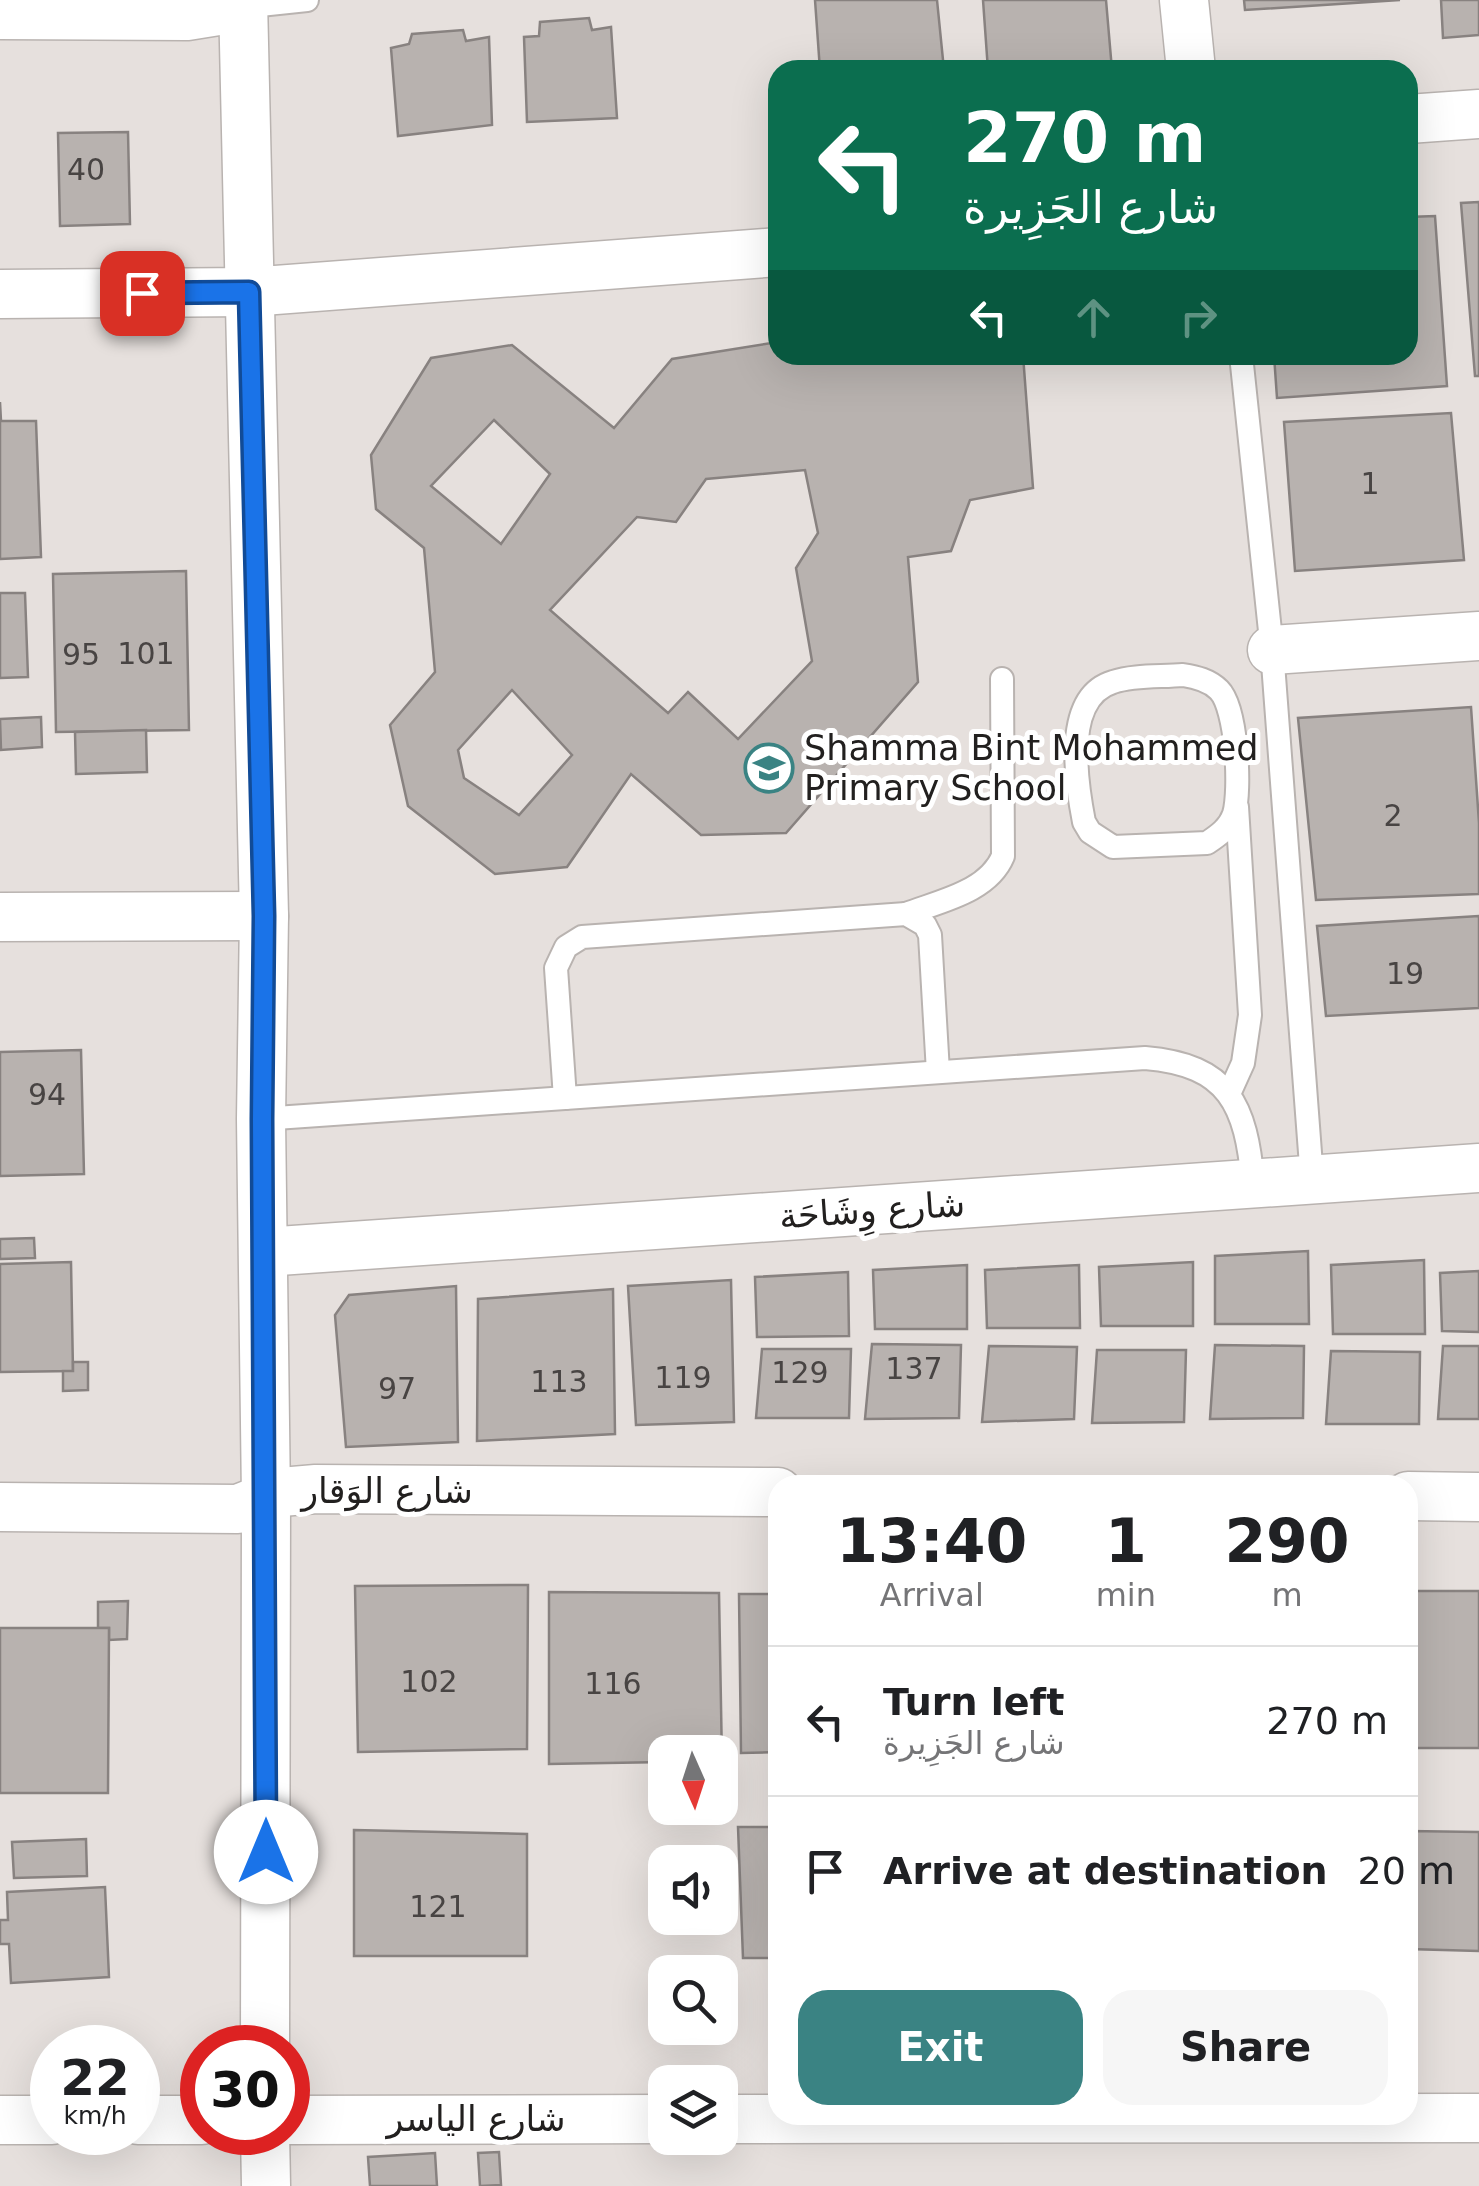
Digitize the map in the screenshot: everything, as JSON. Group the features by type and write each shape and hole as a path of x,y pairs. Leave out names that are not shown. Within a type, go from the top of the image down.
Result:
{"street":[{"path":"1184,0 1189,60"},
{"path":"0,15 187,16 243,4 264,916 265,2025"},
{"path":"1418,118 1479,114"},
{"path":"0,294 249,292 768,253"},
{"path":"1272,650 1479,636"},
{"path":"0,917 264,916"},
{"name":"شارع وِشَاحَة","path":"264,1252 1479,1168"},
{"name":"شارع الوَقار","path":"0,1507 227,1509 281,1492 316,1489 768,1492"},
{"path":"1418,1496 1479,1497"},
{"path":"1418,2118 1479,2118"},
{"name":"شارع الياسر","path":"310,2120 648,2119"},
{"path":"738,2119 768,2119"},
{"path":"0,2120 30,2120"},
{"path":"265,2155 266,2186"}],"lane":[{"path":"243,4 307,0"},
{"path":"1243,365 1272,650 1312,1179"},
{"path":"1229,1094 1243,1064 1250,1015 1232,714 1228,701 1209,682 1183,675 1123,679 1097,689 1087,699 1077,730 1082,809 1084,822 1100,841 1113,847 1207,842 1229,824 1236,797"},
{"path":"565,1098 555,980 566,946 582,937 906,914 977,886 998,867 1006,844 1002,679"},
{"path":"906,914 925,925 930,934 938,1072"},
{"path":"262,1119 1144,1058 1176,1060 1206,1073 1229,1094 1243,1117 1250,1143 1253,1183"}],"building":[{"path":"815,0 937,0 943,60 819,60"},
{"path":"983,0 1106,0 1111,60 987,60"},
{"path":"1244,0 1400,0 1245,10"},
{"path":"1441,0 1479,0 1479,35 1443,38"},
{"path":"589,18 592,30 611,27 617,118 527,122 524,37 539,36 540,22"},
{"path":"463,30 466,41 489,37 492,125 398,136 391,48 409,44 412,34"},
{"path":"128,132 130,224 60,226 58,133"},
{"path":"1479,202 1479,376 1475,376 1461,203"},
{"path":"1435,216 1447,386 1277,398 1275,365 1418,365 1418,217"},
{"path":"768,344 768,365 1024,365 1033,488 970,500 951,551 908,557 918,682 786,833 701,835 631,774 567,867 495,874 408,806 390,725 435,672 424,548 376,509 371,455 431,358 512,345 614,428 672,359","holes":["494,420 550,474 501,544 431,486","805,470 818,533 796,568 812,661 738,739 688,692 668,713 550,610 637,517 676,522 706,479","512,690 572,755 519,815 464,778 458,750"]},
{"path":"0,402 1,421 36,421 41,557 0,559"},
{"path":"1451,413 1464,560 1295,571 1284,422"},
{"path":"186,571 189,730 56,732 53,574"},
{"path":"0,593 25,593 28,677 0,678"},
{"path":"1471,707 1479,823 1479,894 1316,900 1298,718"},
{"path":"41,717 42,747 1,750 0,719"},
{"path":"146,730 147,772 76,774 75,732"},
{"path":"1479,916 1479,1008 1326,1016 1317,926"},
{"path":"81,1050 84,1174 0,1176 0,1052"},
{"path":"34,1238 35,1258 0,1259 0,1239"},
{"path":"1308,1251 1309,1324 1215,1324 1215,1256"},
{"path":"1424,1260 1425,1334 1333,1334 1331,1265"},
{"path":"71,1262 73,1371 0,1372 0,1264"},
{"path":"1193,1262 1193,1326 1101,1326 1099,1267"},
{"path":"967,1265 967,1329 875,1329 873,1270"},
{"path":"1079,1265 1080,1328 987,1328 985,1270"},
{"path":"1479,1271 1479,1332 1442,1331 1440,1273"},
{"path":"848,1272 849,1336 757,1337 755,1277"},
{"path":"731,1280 734,1422 636,1425 628,1286"},
{"path":"456,1286 458,1442 346,1447 335,1315 349,1295"},
{"path":"613,1289 615,1434 477,1441 478,1299"},
{"path":"872,1344 961,1345 959,1418 865,1419"},
{"path":"1215,1345 1304,1346 1303,1418 1210,1419"},
{"path":"989,1346 1077,1347 1074,1419 982,1422"},
{"path":"1443,1346 1479,1346 1479,1419 1438,1419"},
{"path":"762,1349 851,1349 849,1418 756,1418"},
{"path":"1097,1350 1186,1350 1184,1422 1092,1423"},
{"path":"1331,1351 1420,1352 1419,1424 1326,1424"},
{"path":"73,1362 88,1362 88,1390 63,1391 63,1371 73,1371"},
{"path":"528,1585 527,1749 358,1752 355,1586"},
{"path":"1418,1591 1479,1591 1479,1748 1418,1748"},
{"path":"549,1592 719,1593 722,1735 648,1735 648,1762 549,1764"},
{"path":"739,1594 768,1594 768,1752 741,1753"},
{"path":"128,1601 127,1639 109,1640 109,1628 98,1628 98,1602"},
{"path":"0,1628 109,1628 108,1793 0,1793"},
{"path":"738,1827 768,1827 768,1958 743,1958"},
{"path":"354,1830 527,1834 527,1956 354,1956"},
{"path":"1418,1831 1479,1832 1479,1951 1418,1949"},
{"path":"86,1839 87,1876 14,1878 12,1842"},
{"path":"105,1887 109,1977 11,1983 9,1944 0,1944 0,1920 8,1920 7,1892"},
{"path":"499,2152 501,2185 480,2186 478,2153"},
{"path":"435,2153 437,2186 370,2186 368,2157"}],"place":[{"name":"Shamma Bint Mohammed Primary School","path":"769,768"}],"route":[{"path":"142,293 249,292 264,916 266,1852"}]}
